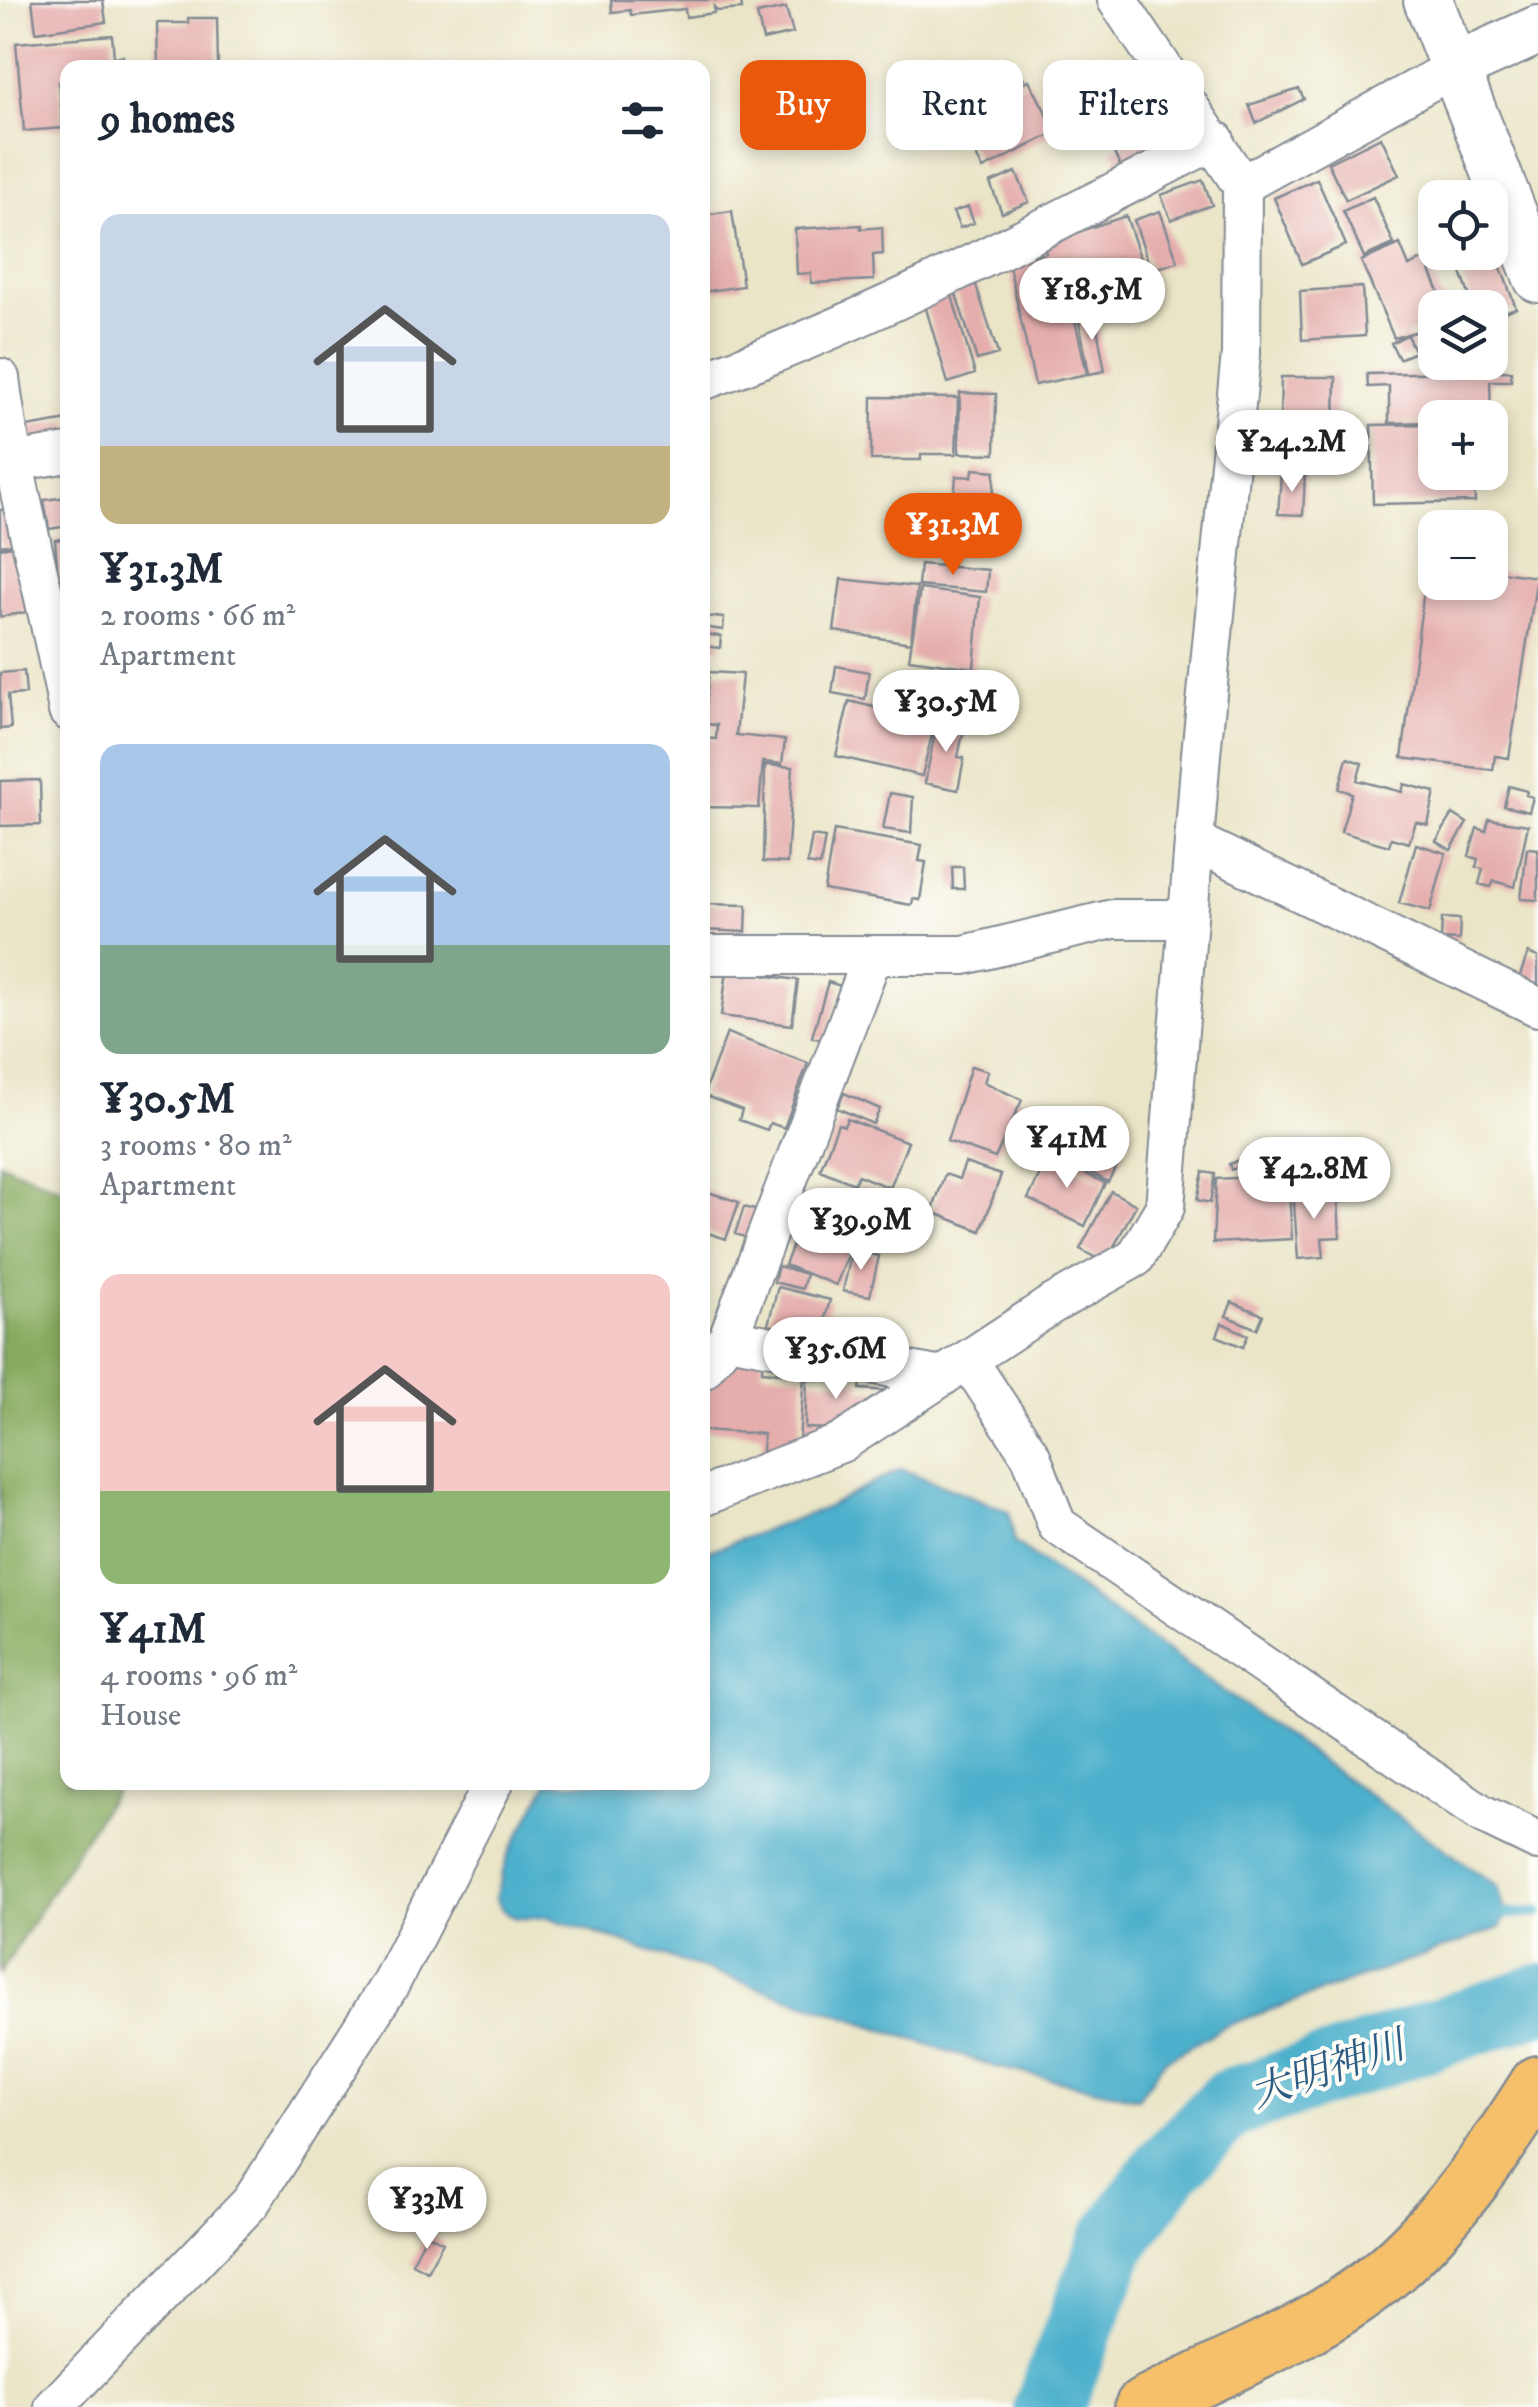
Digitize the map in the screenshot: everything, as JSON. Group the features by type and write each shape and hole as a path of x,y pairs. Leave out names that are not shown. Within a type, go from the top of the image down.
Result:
{"main road":[{"path":"1143,2407 1293,2332 1376,2281 1430,2231 1502,2141 1538,2084"}],"street":[{"path":"710,1495 841,1443 1135,1258 1165,1206 1186,919 1241,354 1242,186 1215,140 1117,0"},
{"path":"1428,0 1538,278"},
{"path":"1242,186 1454,68 1538,30"},
{"path":"710,377 779,354 990,255 1215,140"},
{"path":"0,378 5,463 60,667"},
{"path":"5,463 60,454"},
{"path":"1194,841 1538,1007"},
{"path":"710,955 964,955 1114,919 1186,919"},
{"path":"710,1360 728,1338 872,955"},
{"path":"728,1338 955,1368 1031,1456 1057,1525 1482,1814 1538,1841"},
{"path":"54,2407 251,2202 390,1986 490,1790"}],"green space":[{"path":"0,1163 60,1188 60,1790 115,1790 0,1974"}],"water":[{"path":"901,1469 1009,1511 1015,1543 1498,1887 1506,1914 1500,1928 1228,2025 1164,2061 1138,2098 996,2067 547,1917 523,1918 504,1912 495,1898 508,1855 544,1790 710,1790 710,1550 823,1509"}],"building":[{"path":"32,0 103,0 106,22 36,32"},
{"path":"611,0 741,0 742,9 717,11 714,7 714,13 686,17 685,9 631,15 630,10 612,12"},
{"path":"786,8 793,33 763,40 757,14"},
{"path":"188,18 217,18 218,60 158,60 157,23 188,23"},
{"path":"112,35 114,57 123,56 123,60 60,60 60,128 24,131 16,43"},
{"path":"1029,80 1043,107 1043,139 1023,149 1023,83"},
{"path":"1299,89 1304,99 1256,123 1249,105"},
{"path":"1381,137 1399,175 1346,200 1328,163"},
{"path":"973,150 1020,150 983,169"},
{"path":"1112,150 1167,150 1169,154 1124,174"},
{"path":"1016,172 1029,202 1002,213 990,183"},
{"path":"1317,179 1346,245 1302,264 1274,198"},
{"path":"1203,180 1212,205 1171,220 1161,195"},
{"path":"1373,197 1394,244 1364,257 1343,211"},
{"path":"968,207 974,223 960,228 953,212"},
{"path":"732,211 743,286 710,291 710,214"},
{"path":"1160,211 1178,262 1151,270 1134,220"},
{"path":"1126,216 1147,278 1070,297 1087,374 1035,385 1008,261 1046,253 1043,243"},
{"path":"861,225 861,229 882,227 883,254 873,255 874,280 811,283 811,273 797,274 795,229"},
{"path":"1400,244 1409,266 1418,262 1418,270 1430,270 1438,290 1418,290 1418,331 1394,338 1361,261"},
{"path":"1460,270 1502,270 1516,308 1508,311 1508,290 1467,290"},
{"path":"975,282 998,354 977,360 954,288"},
{"path":"1362,287 1365,336 1302,340 1300,291"},
{"path":"922,295 941,299 952,296 975,374 948,383"},
{"path":"1094,312 1105,371 1089,374 1078,315"},
{"path":"1407,335 1415,352 1399,359 1391,343"},
{"path":"1508,371 1511,381 1490,381 1491,400 1418,400 1418,422 1389,423 1389,386 1368,387 1367,374 1418,373 1418,380 1508,380"},
{"path":"1281,377 1336,377 1334,467 1279,467"},
{"path":"960,393 996,394 995,454 959,453"},
{"path":"872,397 958,398 956,454 921,454 921,460 871,460"},
{"path":"60,421 60,464 35,469 27,427"},
{"path":"1418,424 1418,490 1475,490 1475,502 1373,504 1371,425"},
{"path":"973,469 995,471 992,515 969,513 970,499 954,498 956,476 972,477"},
{"path":"1281,474 1305,476 1303,515 1278,514"},
{"path":"60,498 60,527 49,529 44,500"},
{"path":"6,509 12,544 0,546 0,510"},
{"path":"60,539 59,586 55,540"},
{"path":"13,546 27,612 0,617 0,548"},
{"path":"920,564 988,570 986,592 918,586"},
{"path":"1508,573 1537,577 1509,758 1495,756 1493,770 1402,758 1423,600 1508,600"},
{"path":"841,579 917,587 911,643 834,631"},
{"path":"920,589 980,597 974,668 909,659"},
{"path":"710,617 724,618 723,630 710,628"},
{"path":"710,635 721,636 720,648 710,647"},
{"path":"836,666 869,672 865,699 832,693"},
{"path":"24,671 26,694 8,695 11,728 0,729 0,673"},
{"path":"710,672 742,674 736,735 785,740 782,764 763,762 759,808 710,807 710,739 716,739 717,725 710,724"},
{"path":"849,701 935,722 922,776 836,756"},
{"path":"938,718 965,724 958,757 964,758 958,790 925,783"},
{"path":"1347,758 1362,763 1357,780 1402,792 1404,784 1435,792 1428,825 1416,822 1409,843 1391,838 1389,846 1341,832 1352,793 1339,789"},
{"path":"765,765 793,767 787,863 763,862"},
{"path":"40,780 41,825 0,826 0,781"},
{"path":"1509,786 1533,797 1529,812 1504,806"},
{"path":"890,793 913,797 911,833 883,829"},
{"path":"1453,814 1467,823 1451,850 1436,841"},
{"path":"1489,819 1528,825 1515,887 1494,881 1491,887 1479,884 1483,869 1476,867 1478,859 1469,856 1477,828 1486,831"},
{"path":"834,830 922,845 919,861 926,862 920,900 913,899 912,905 824,890"},
{"path":"812,836 825,838 820,866 807,864"},
{"path":"1416,844 1446,853 1430,911 1399,903"},
{"path":"1527,848 1538,849 1538,900 1521,899"},
{"path":"952,867 963,867 964,889 953,889"},
{"path":"710,904 747,905 746,932 710,930"},
{"path":"1442,918 1460,919 1459,940 1441,939"},
{"path":"1528,953 1538,957 1538,989 1518,981"},
{"path":"727,970 798,980 792,1025 721,1016"},
{"path":"828,982 841,986 825,1041 812,1037"},
{"path":"727,1033 808,1063 784,1128 770,1123 767,1130 739,1120 742,1110 710,1098 710,1077"},
{"path":"971,1066 988,1071 984,1082 1022,1100 995,1158 947,1141"},
{"path":"844,1093 880,1109 873,1124 837,1108"},
{"path":"847,1119 908,1142 890,1188 858,1175 854,1184 820,1170 838,1124 844,1126"},
{"path":"1068,1120 1087,1132 1075,1151 1056,1139"},
{"path":"1091,1135 1124,1152 1108,1182 1075,1164"},
{"path":"1251,1155 1253,1162 1231,1170 1229,1164"},
{"path":"1265,1155 1290,1161 1286,1175 1262,1170"},
{"path":"1049,1156 1105,1183 1085,1226 1028,1199"},
{"path":"965,1163 1001,1175 981,1231 932,1212 945,1174 959,1179"},
{"path":"1203,1172 1215,1174 1210,1203 1197,1200"},
{"path":"1288,1175 1292,1239 1213,1243 1216,1179"},
{"path":"860,1186 889,1195 878,1229 850,1219"},
{"path":"1317,1188 1318,1199 1338,1198 1340,1237 1322,1238 1324,1257 1298,1259 1293,1189"},
{"path":"1111,1191 1136,1205 1105,1263 1080,1249"},
{"path":"710,1193 739,1202 726,1239 710,1234"},
{"path":"744,1207 769,1214 760,1242 735,1234"},
{"path":"804,1217 855,1238 836,1285 785,1265"},
{"path":"852,1250 879,1256 870,1296 843,1291"},
{"path":"778,1266 806,1274 802,1289 774,1282"},
{"path":"778,1287 830,1300 819,1341 767,1328"},
{"path":"1232,1302 1263,1315 1257,1329 1226,1316"},
{"path":"1222,1323 1248,1335 1243,1347 1217,1336"},
{"path":"720,1352 763,1355 762,1371 804,1375 798,1454 762,1451 763,1434 710,1431 710,1365"},
{"path":"807,1379 861,1381 860,1389 890,1391 838,1429 805,1428"},
{"path":"427,2234 443,2242 427,2271 412,2263"}],"waterway":[{"path":"1506,1914 1538,1912"},
{"name":"大明神川","path":"1049,2407 1113,2243 1168,2167 1229,2104 1538,1999"}]}
